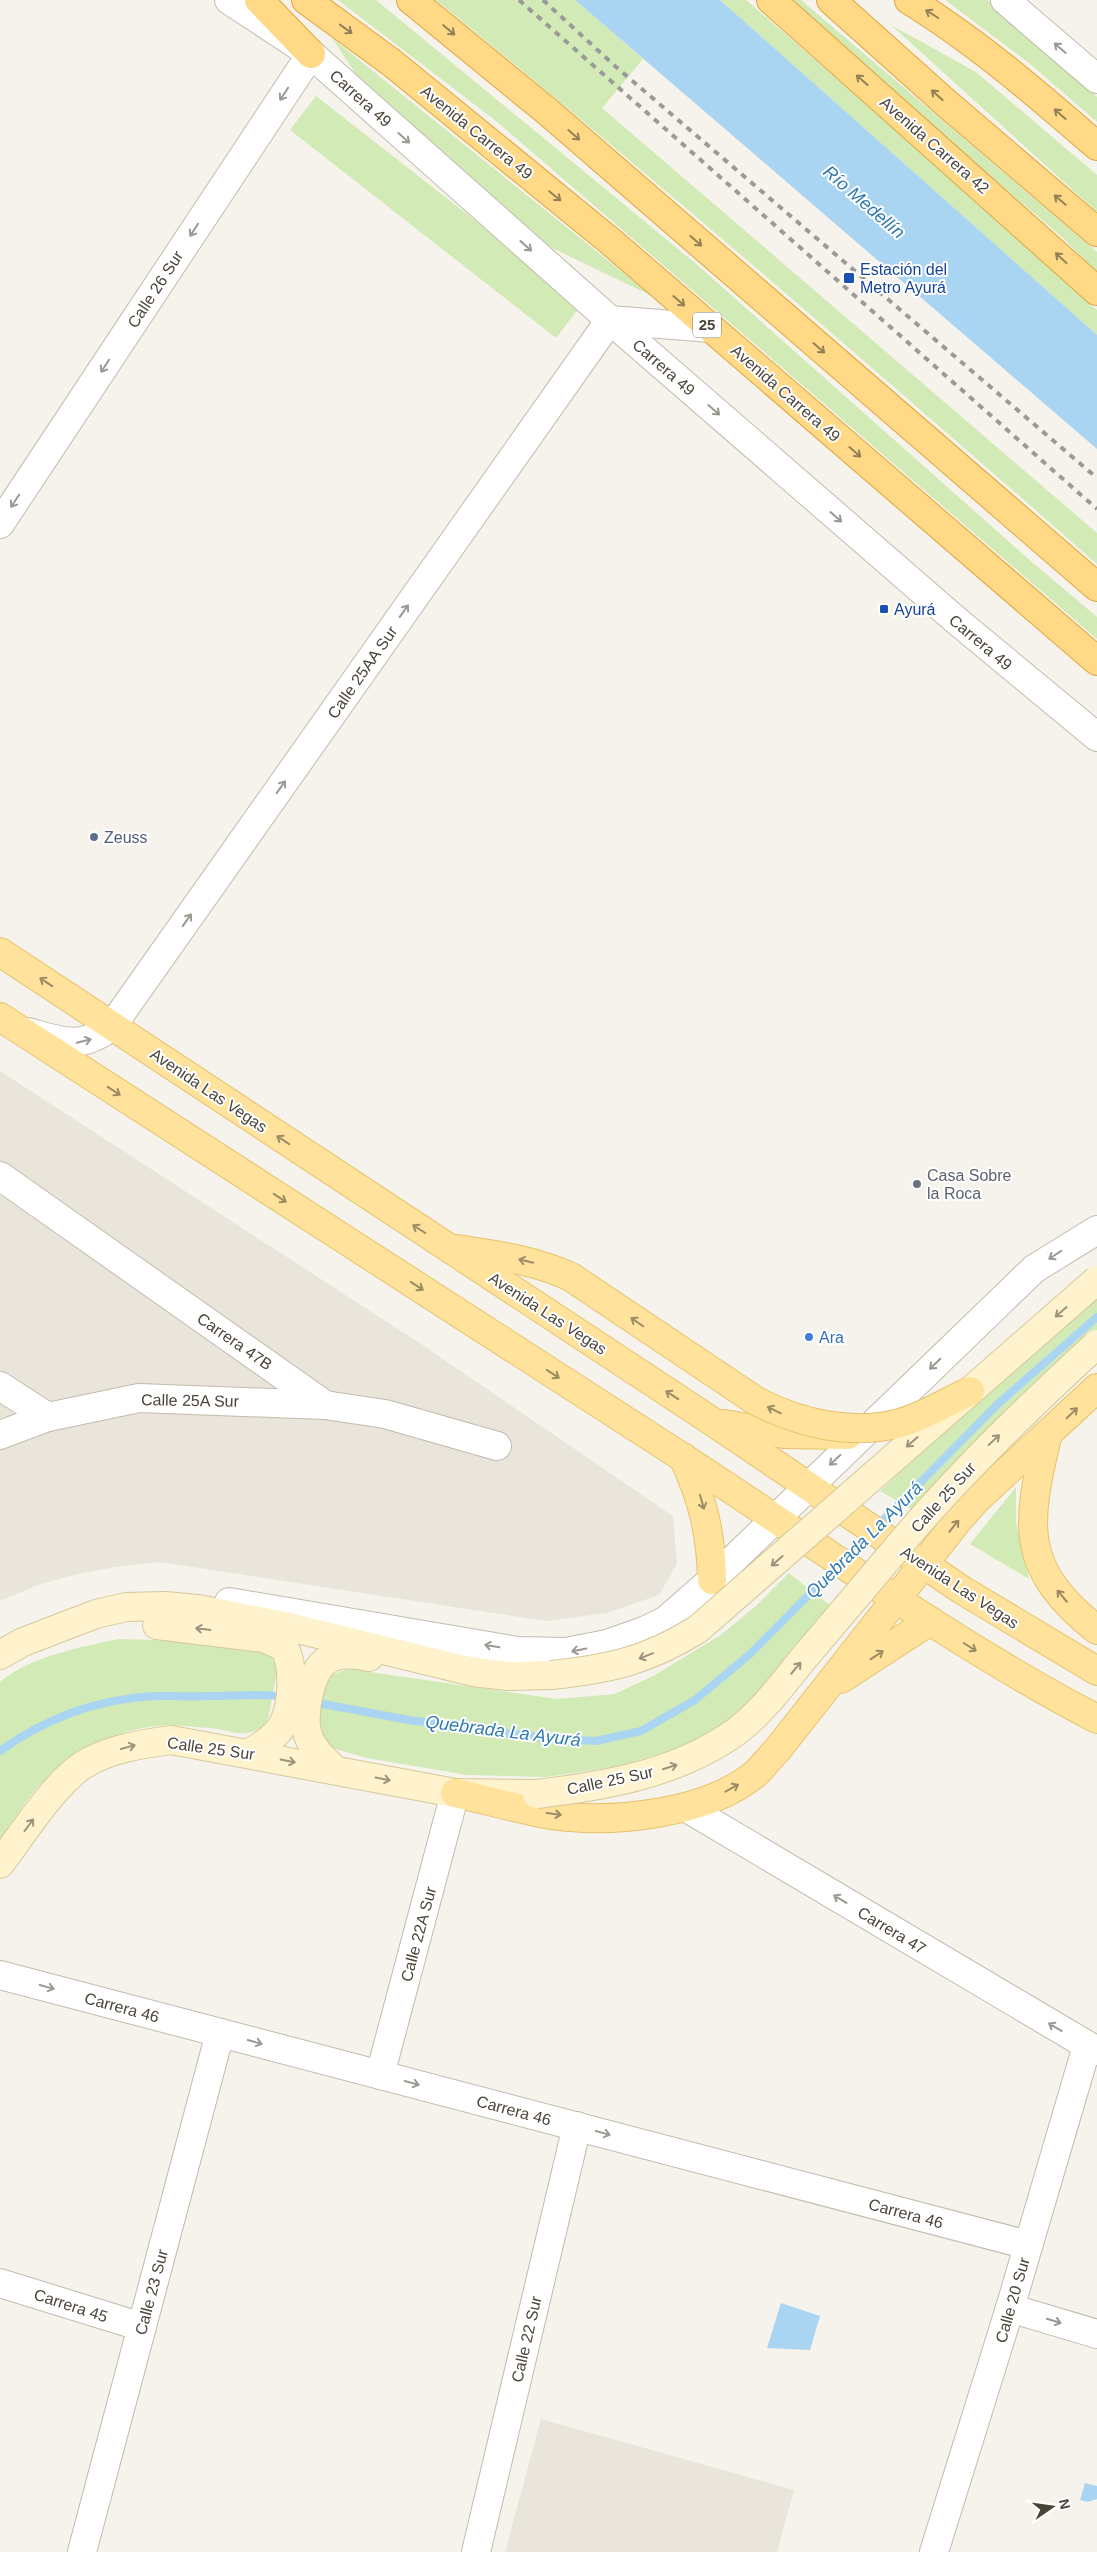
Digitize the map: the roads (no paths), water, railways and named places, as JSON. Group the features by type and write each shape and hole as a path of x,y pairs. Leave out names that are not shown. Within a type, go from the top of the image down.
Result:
{"highway":[{"path":"259,0 311,54"},
{"name":"Avenida Carrera 49","path":"306,0 392,63 610,241 1097,661"},
{"path":"411,0 548,112 1097,588"},
{"name":"Avenida Carrera 42","path":"771,0 1097,291"},
{"path":"831,0 946,103 1097,232"},
{"path":"909,0 946,23 1016,76 1097,146"}],"main road":[{"name":"Avenida Las Vegas","path":"0,952 713,1422 923,1564 1049,1644 1097,1670"},
{"path":"10,1023 683,1457 930,1620 1034,1686 1097,1719"},
{"path":"451,1249 524,1260 555,1269 572,1277 756,1401 781,1414 810,1423 861,1428 886,1426 918,1416 970,1392"},
{"path":"0,1656 70,1623 126,1607 198,1609 290,1627 474,1672 508,1676 551,1675 625,1664 660,1650 698,1628 1097,1280"},
{"name":"Calle 25 Sur","path":"0,1864 65,1781 83,1765 124,1748 171,1740 455,1793 537,1794 596,1787 688,1761 728,1738 763,1707 935,1503 984,1450 1097,1344"},
{"path":"455,1793 552,1815 591,1817 655,1813 687,1808 731,1789 755,1774 977,1499 1097,1388"},
{"path":"713,1422 784,1434 862,1434"},
{"path":"1046,1437 1032,1512 1033,1538 1037,1557 1043,1572 1069,1606 1097,1630"},
{"path":"683,1457 698,1490 708,1526 712,1580"},
{"path":"822,1691 930,1620"},
{"path":"0,1656 76,1633 128,1625 163,1625 272,1640 284,1647 292,1669 301,1681"},
{"path":"336,1770 312,1744 296,1716 301,1681 324,1662 335,1656 349,1653 447,1675 551,1675"},
{"path":"248,1753 274,1736 282,1726 296,1716"}],"street":[{"name":"Carrera 49","path":"229,0 311,54 610,320 957,621 1097,738"},
{"path":"1006,0 1097,80"},
{"name":"Calle 26 Sur","path":"0,524 311,54"},
{"path":"610,320 711,328"},
{"name":"Calle 25AA Sur","path":"10,1023 68,1043 85,1042 100,1035 112,1026 610,320"},
{"name":"Carrera 47B","path":"0,1176 325,1405 385,1414 497,1446"},
{"path":"126,1607 168,1599 211,1600 517,1651 566,1652 606,1644 644,1631 665,1621 712,1580 1034,1269 1097,1230"},
{"path":"0,1386 48,1417"},
{"name":"Calle 25A Sur","path":"0,1435 48,1417 139,1398 325,1405"},
{"name":"Calle 22A Sur","path":"380,2075 455,1793"},
{"name":"Carrera 47","path":"687,1808 1092,2049"},
{"name":"Carrera 46","path":"0,1975 1028,2245"},
{"name":"Calle 23 Sur","path":"82,2552 220,2032"},
{"name":"Calle 20 Sur","path":"934,2552 1028,2245 1092,2049"},
{"name":"Calle 22 Sur","path":"476,2552 577,2126"},
{"name":"Carrera 45","path":"0,2283 142,2328"},
{"path":"1010,2308 1097,2334"}],"water":[{"name":"Río Medellín","path":"575,0 720,0 1097,335 1097,449"},
{"path":"781,2303 820,2316 810,2350 767,2348"},
{"path":"1085,2483 1097,2486 1097,2499 1088,2502 1080,2500"}],"waterway":[{"name":"Quebrada La Ayurá","path":"312,1702 409,1720 544,1738 596,1741 641,1731 695,1700 750,1654 1000,1402 1097,1317"},
{"name":"Quebrada La Ayurá","path":"0,1751 49,1722 103,1703 158,1696 257,1695 286,1697"}],"railway":[{"path":"519,0 1097,509"},
{"path":"543,0 615,66 1097,478"}],"place":[{"name":"Estación del Metro Ayurá","path":"849,278"},
{"name":"Ayurá","path":"884,609"},
{"name":"Zeuss","path":"94,837"},
{"name":"Casa Sobre la Roca","path":"917,1184"},
{"name":"Ara","path":"809,1337"}]}
